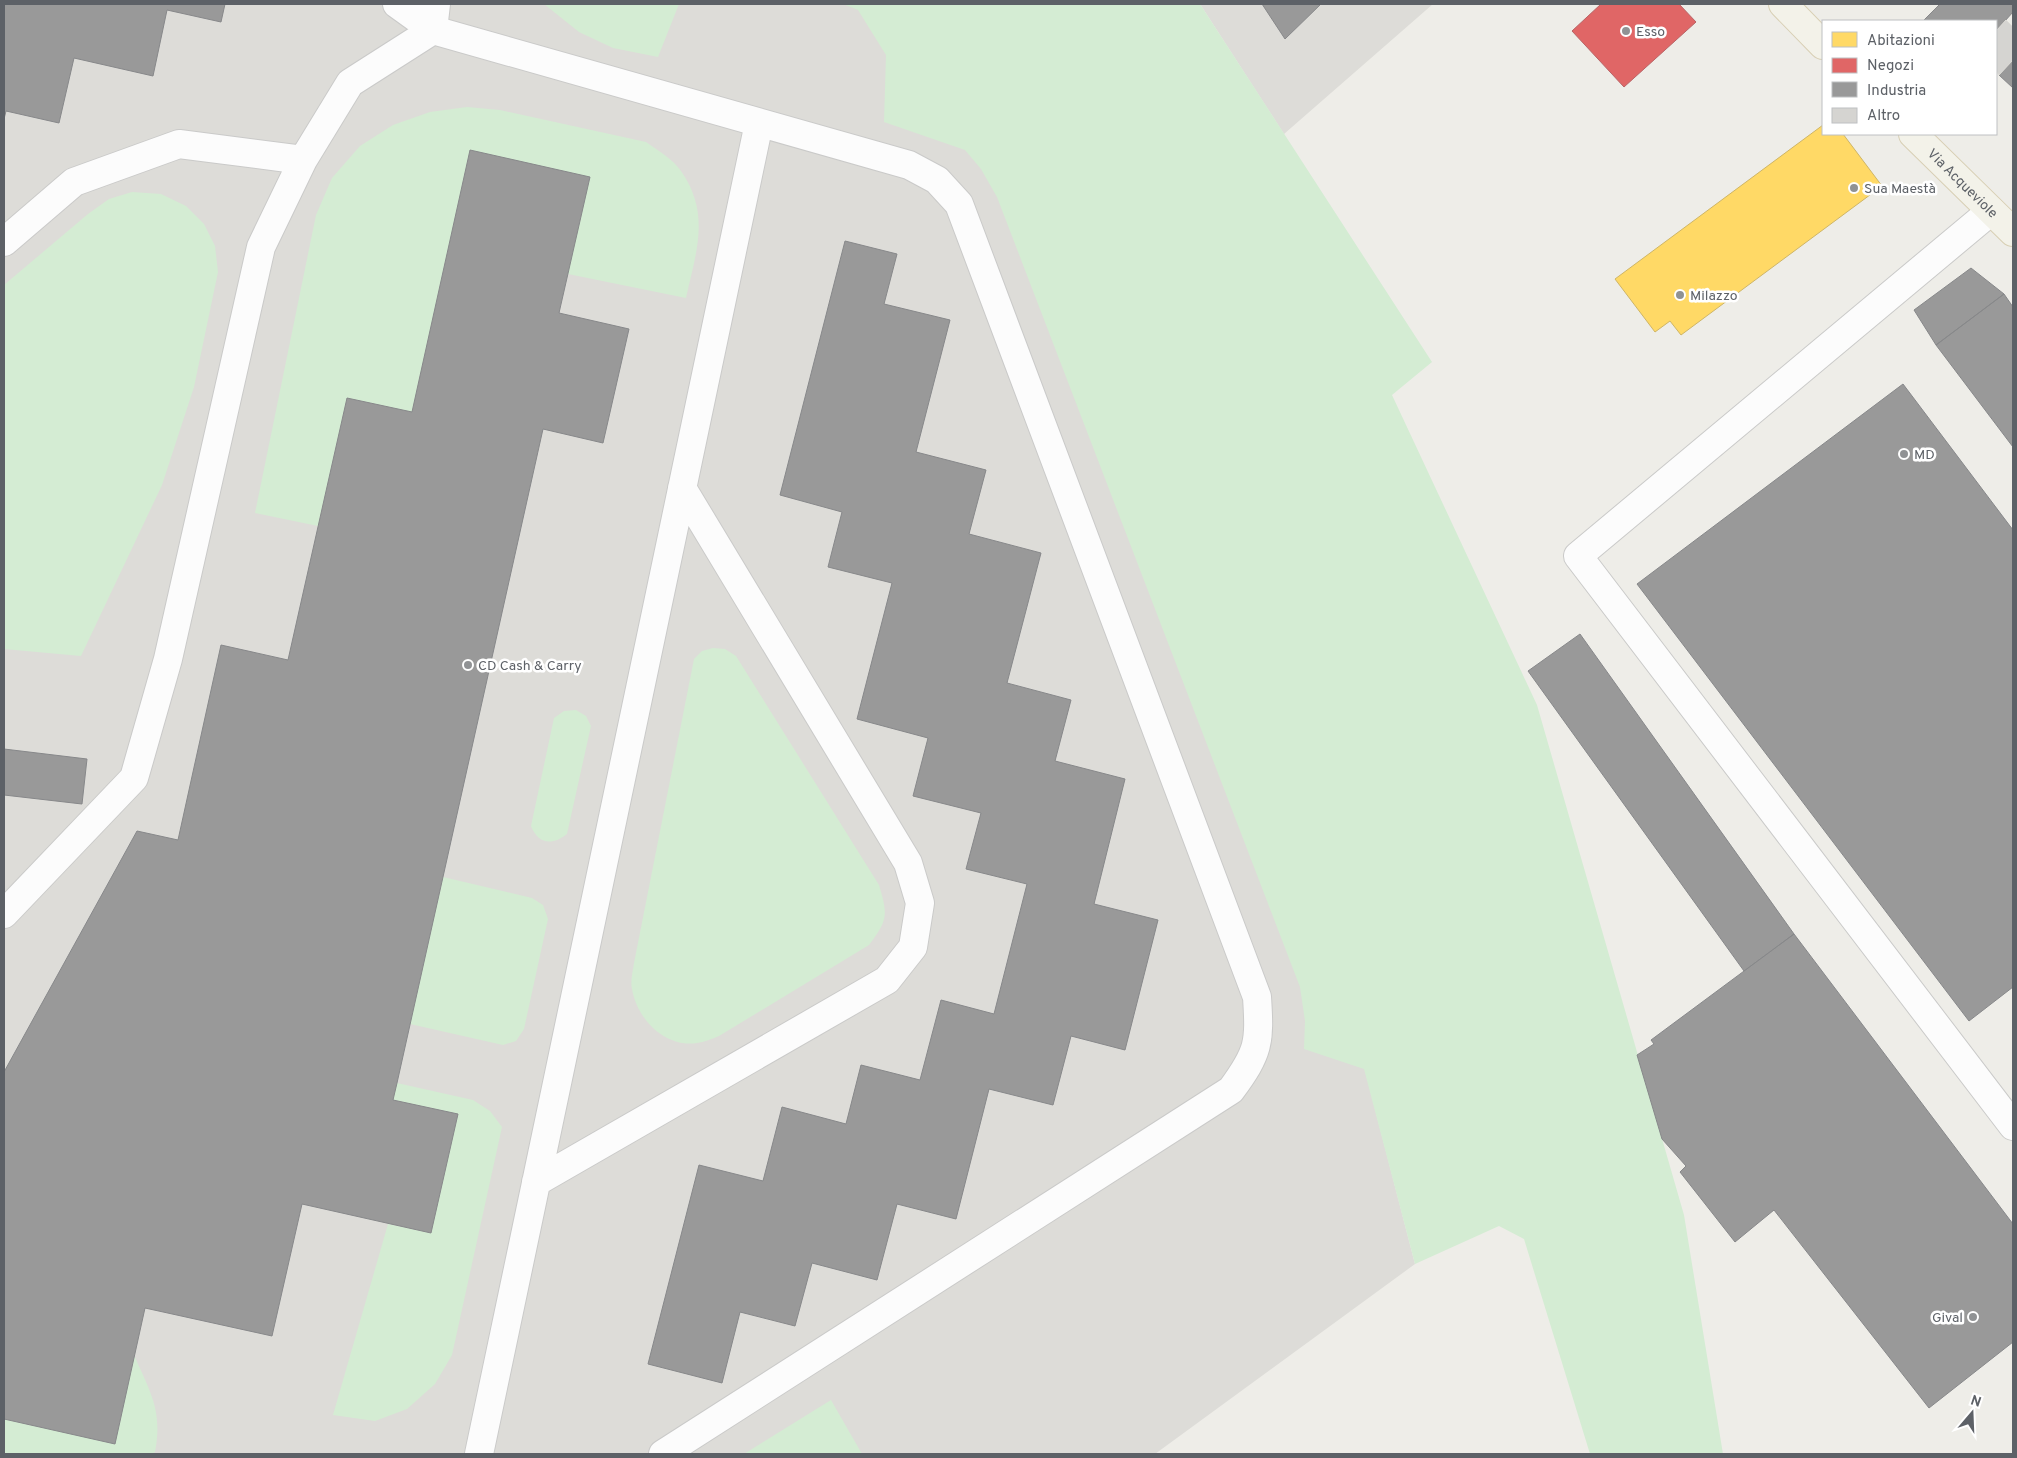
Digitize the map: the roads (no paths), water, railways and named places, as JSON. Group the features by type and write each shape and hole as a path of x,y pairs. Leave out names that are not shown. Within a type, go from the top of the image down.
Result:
{"main road":[{"path":"1783,4 1822,43"},
{"name":"Via Acqueviole","path":"1914,135 2013,232"}],"lane":[{"path":"397,4 433,30 909,166 937,180 959,204 1257,997 1259,1034 1250,1064 1231,1090 663,1454"},
{"path":"433,30 436,4"},
{"path":"4,914 134,778 168,658 261,248 303,160 350,83 433,30"},
{"path":"479,1454 759,123"},
{"path":"4,242 74,182 179,144 303,160"},
{"path":"1991,211 1578,556 2013,1126"},
{"path":"536,1182 887,980 913,947 920,903 908,863 682,488"}],"place":[{"name":"Esso","path":"1626,31"},
{"name":"Sua Maestà","path":"1854,188"},
{"name":"Milazzo","path":"1680,295"},
{"name":"MD","path":"1904,454"},
{"name":"CD Cash & Carry","path":"468,665"},
{"name":"Gival","path":"1973,1317"}]}
